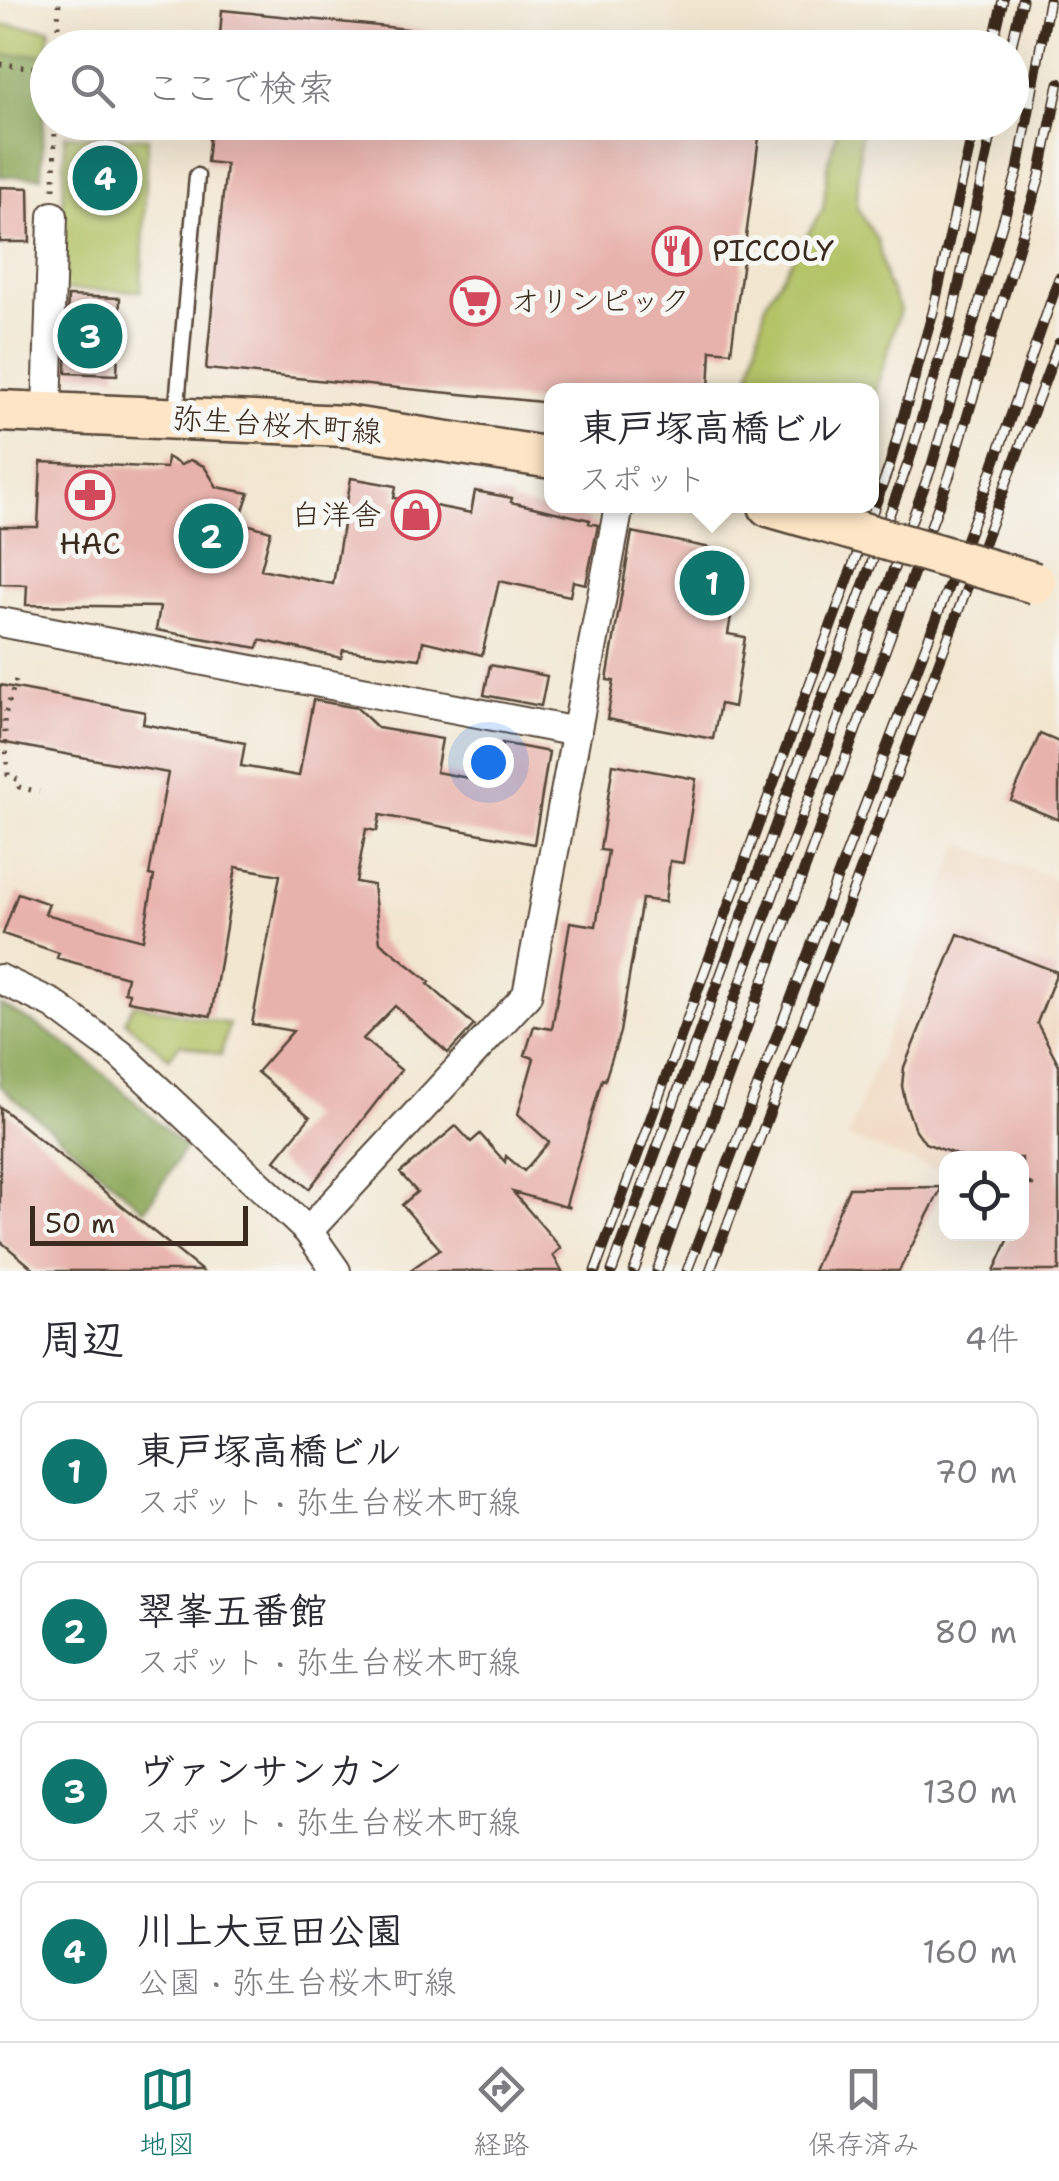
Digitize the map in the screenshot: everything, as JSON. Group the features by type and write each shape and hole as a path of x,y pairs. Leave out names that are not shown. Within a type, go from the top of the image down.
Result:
{"main road":[{"name":"弥生台桜木町線","path":"0,410 345,426 544,457"},
{"path":"794,513 1047,586"}],"street":[{"path":"46,412 53,216"},
{"path":"308,1231 528,995 618,513"},
{"path":"0,622 578,732"},
{"path":"0,979 53,1004 120,1054 308,1231 336,1271"}],"lane":[{"path":"176,417 197,176"}],"path":[{"path":"58,30 59,0"},
{"path":"0,64 30,67"},
{"path":"53,216 55,140"},
{"path":"16,680 4,718 8,775 19,780 19,787 39,792"}],"shaded area":[{"path":"960,843 1059,881 1059,1216 1029,1205 1029,1151 939,1151 939,1171 848,1137"}],"green space":[{"path":"0,27 50,29 30,30 30,55 0,56"},
{"path":"30,55 30,140 43,140 41,177 0,176 0,56"},
{"path":"65,140 148,140 141,291 60,290"},
{"path":"834,140 860,140 857,208 878,241 886,281 900,309 878,383 750,383 766,302 823,209"},
{"path":"134,1004 229,1024 221,1055 180,1044 169,1058 125,1021"},
{"path":"0,1005 75,1051 185,1148 145,1210 0,1086"}],"building":[{"path":"222,10 418,30 220,30"},
{"name":"オリンピック","path":"209,140 759,140 731,352 711,350 709,383 544,383 544,402 206,369 226,164 207,162"},
{"path":"0,187 29,188 30,242 0,242"},
{"path":"68,296 120,298 117,375 66,373"},
{"path":"167,457 181,465 190,460 204,466 217,487 249,493 239,522 271,531 261,569 333,584 351,478 396,486 394,498 471,513 475,491 512,498 511,502 544,510 544,513 559,513 598,525 586,584 573,581 570,596 499,581 482,655 423,641 420,659 343,650 341,658 260,640 258,648 156,630 160,607 26,605 27,585 0,584 0,527 38,527 41,462 166,468"},
{"path":"632,532 735,553 734,562 740,563 728,634 745,637 734,707 720,704 713,739 607,719 614,681 607,680"},
{"path":"490,665 547,676 541,706 484,695"},
{"path":"0,685 145,712 143,724 245,743 241,766 299,776 313,700 357,708 378,728 442,739 436,772 495,783 502,743 549,752 534,844 380,815 377,831 366,829 356,882 373,885 380,942 430,982 474,1025 448,1053 395,1006 363,1039 401,1070 309,1189 275,1160 310,1117 257,1072 293,1031 252,1024 280,875 236,867 211,1016 128,1001 129,993 124,992 127,977 57,958 59,953 3,934 18,893 49,904 45,914 143,940 154,876 149,875 168,773 0,742"},
{"path":"1040,734 1059,742 1059,820 1011,800"},
{"path":"613,764 696,779 683,863 670,861 665,902 642,899 620,1032 605,1080 602,1079 566,1205 570,1208 513,1192 561,1248 553,1255 562,1271 409,1271 440,1249 402,1205 417,1192 400,1173 456,1126 471,1142 480,1134 505,1162 506,1156 524,1171 549,1142 518,1114 534,1058 525,1055 534,1026 552,1029 570,922 596,926 608,851 600,850"},
{"path":"958,934 1057,972 1037,1023 1059,1065 1059,1271 994,1271 1008,1241 1029,1241 1029,1185 1034,1185 1029,1183 1029,1151 946,1151 925,1143 906,1105 904,1067"},
{"path":"0,1107 202,1271 36,1271 0,1241"},
{"path":"939,1187 899,1271 813,1271 849,1188"}],"railway":[{"path":"996,30 1003,0"},
{"path":"1015,30 1022,0"},
{"path":"1029,110 1049,0"},
{"path":"657,1271 950,474 1040,176 1059,83"},
{"path":"879,494 933,312 971,140"},
{"path":"612,1271 909,461 952,317 990,140"},
{"path":"634,1271 931,468 1023,140"},
{"path":"687,1271 983,496 1059,278"},
{"path":"710,1271 1059,343"},
{"path":"595,1271 872,513"}],"place":[{"name":"川上大豆田公園","path":"105,178"},
{"name":"PICCOLY","path":"677,251"},
{"name":"オリンピック","path":"475,301"},
{"name":"ヴァンサンカン","path":"90,336"},
{"name":"HAC","path":"90,495"},
{"name":"白洋舎","path":"416,515"},
{"name":"翠峯五番館","path":"211,536"},
{"name":"東戸塚高橋ビル","path":"712,583"}]}
